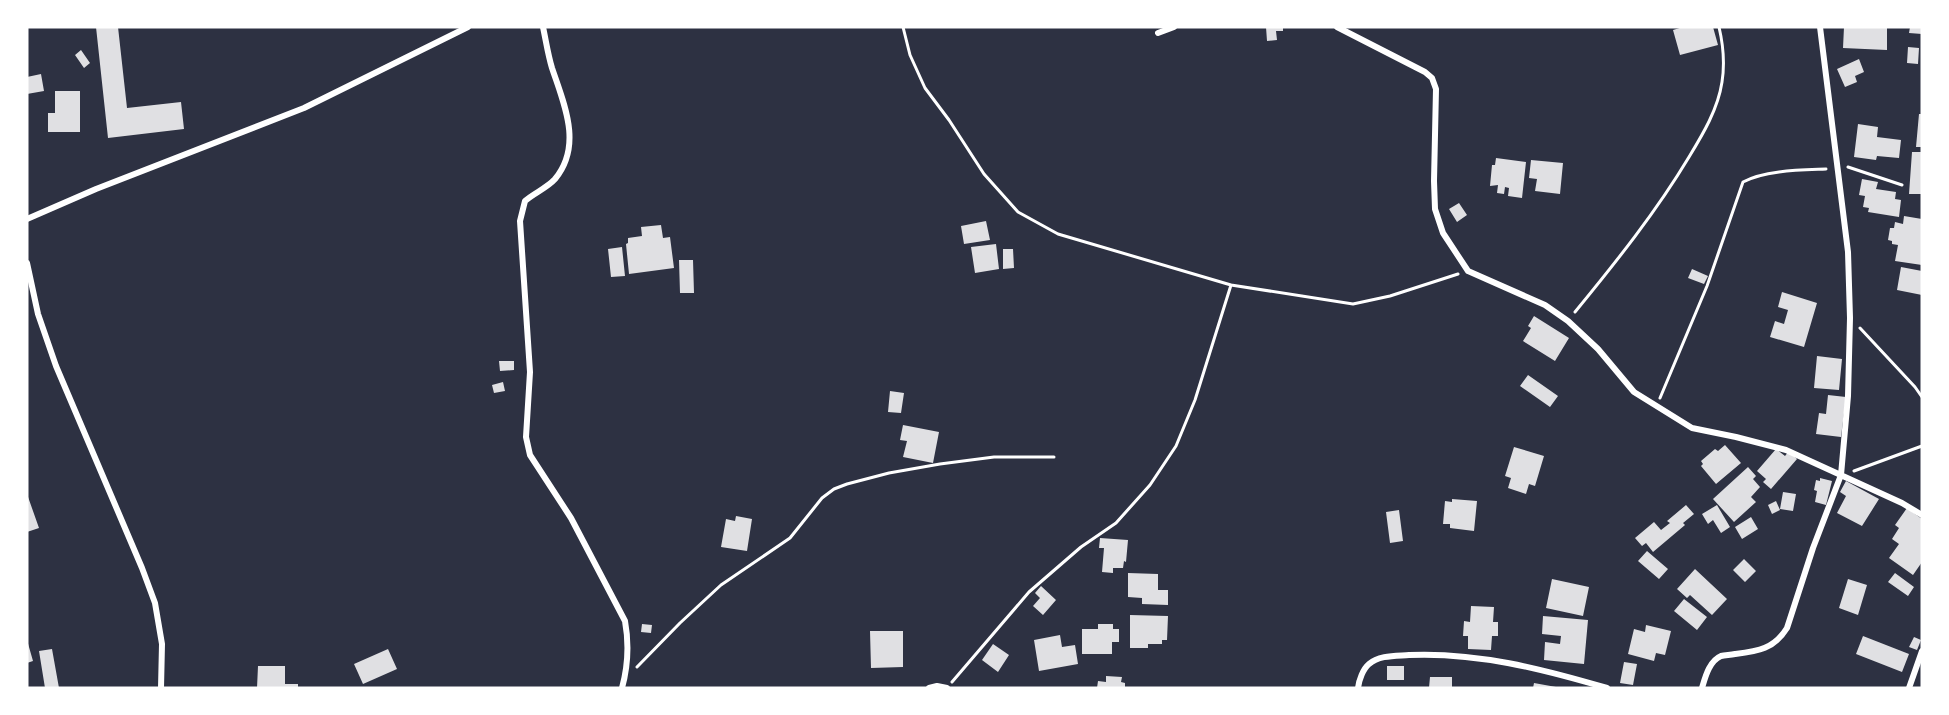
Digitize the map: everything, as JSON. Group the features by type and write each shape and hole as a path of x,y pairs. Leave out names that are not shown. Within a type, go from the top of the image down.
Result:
{"street":[{"path":"27,219 96,189 304,108 468,27"},
{"path":"543,27 550,60 569,123 570,143 565,163 553,181 525,201 521,214 520,240 530,372 526,437 530,455 571,518 625,621 628,659 623,685"},
{"path":"1158,33 1174,27"},
{"path":"1337,27 1414,66 1432,78 1436,89 1434,181 1436,209 1443,233 1467,271 1545,305 1568,321 1598,349 1634,392 1692,428 1736,436 1786,450 1902,503 1922,515"},
{"path":"1702,688 1712,664 1720,657 1772,645 1784,634 1841,475 1848,396 1850,318 1848,252 1820,27"},
{"path":"27,263 39,314 56,366 155,603 162,644 160,688"},
{"path":"1909,688 1922,651"},
{"path":"1358,688 1359,680 1368,664 1379,658 1435,654 1516,663 1607,688"},
{"path":"929,688 937,686 947,688"}],"path":[{"path":"903,27 910,55 925,88 984,174 1018,212 1058,234 1231,285 1353,304 1390,296 1467,271"},
{"path":"1568,321 1619,259 1673,184 1708,126 1722,82 1723,44 1719,27"},
{"path":"1657,405 1707,286 1743,182 1752,177 1769,174 1839,168 1858,169 1902,185"},
{"path":"947,688 1029,592 1081,547 1116,523 1150,485 1176,446 1195,400 1231,285"},
{"path":"1850,318 1922,397"},
{"path":"1841,475 1922,446"},
{"path":"623,685 680,623 721,585 790,538 822,498 834,489 889,473 940,464 994,457 1054,457"}],"building":[{"path":"96,27 118,27 127,108 181,102 184,129 108,138"},
{"path":"1266,27 1283,27 1283,31 1276,31 1277,40 1267,41"},
{"path":"1683,27 1713,27 1718,45 1680,55 1673,30"},
{"path":"1844,27 1887,27 1887,50 1843,48"},
{"path":"1910,27 1922,27 1922,34 1909,33"},
{"path":"1908,47 1919,48 1918,64 1907,63"},
{"path":"81,50 90,63 84,68 75,55"},
{"path":"1859,59 1864,72 1855,76 1857,82 1845,87 1837,69"},
{"path":"41,74 44,91 27,94 27,77"},
{"path":"55,91 80,91 80,132 48,132 48,113 55,113"},
{"path":"1919,114 1922,114 1922,147 1916,147"},
{"path":"1858,124 1878,127 1877,137 1901,140 1899,158 1877,156 1876,160 1854,157"},
{"path":"1912,152 1922,152 1921,194 1909,194"},
{"path":"1496,158 1526,162 1522,198 1508,196 1509,188 1505,187 1504,194 1497,193 1498,185 1490,186 1492,165 1495,165"},
{"path":"1531,160 1563,163 1560,194 1535,191 1537,179 1529,178"},
{"path":"1862,179 1878,182 1876,189 1896,192 1895,199 1901,200 1899,217 1868,212 1869,208 1863,207 1865,196 1859,195"},
{"path":"1459,203 1467,215 1457,222 1449,209"},
{"path":"1904,216 1922,219 1922,265 1895,261 1898,245 1888,240 1890,228 1894,228 1895,222 1903,224"},
{"path":"986,221 990,240 964,244 961,226"},
{"path":"661,225 663,238 670,237 674,268 629,274 626,244 628,238 642,236 641,227"},
{"path":"996,244 999,269 975,273 971,247"},
{"path":"622,247 625,276 611,277 608,249"},
{"path":"1003,249 1013,249 1014,268 1003,269"},
{"path":"679,260 693,260 694,293 680,293"},
{"path":"1901,267 1922,271 1922,295 1897,290"},
{"path":"1692,269 1708,276 1704,284 1688,278"},
{"path":"1782,292 1817,303 1804,347 1770,337 1775,321 1784,324 1788,310 1778,307"},
{"path":"1534,316 1569,338 1555,361 1523,341 1531,328 1528,326"},
{"path":"1817,356 1842,359 1839,390 1814,388"},
{"path":"499,361 514,361 514,370 500,371"},
{"path":"1528,375 1558,396 1550,407 1520,386"},
{"path":"503,382 505,391 494,393 492,385"},
{"path":"890,391 904,393 901,413 888,412"},
{"path":"1828,395 1846,397 1841,437 1816,434 1819,413 1826,414"},
{"path":"903,425 939,432 933,463 903,457 907,441 900,440"},
{"path":"1725,445 1741,463 1716,484 1701,466 1703,464 1701,461 1715,449 1718,451"},
{"path":"1514,447 1544,456 1535,486 1529,484 1526,494 1508,488 1511,478 1505,476"},
{"path":"1776,449 1785,456 1789,451 1797,459 1771,489 1763,482 1766,479 1757,471"},
{"path":"1748,467 1756,476 1753,479 1760,487 1751,497 1756,502 1734,522 1713,499"},
{"path":"1820,478 1832,481 1826,505 1815,502 1816,480 1820,481"},
{"path":"1846,481 1879,499 1862,526 1837,513 1846,496 1840,492"},
{"path":"1783,492 1796,494 1793,511 1780,509"},
{"path":"27,494 39,528 27,532"},
{"path":"1452,499 1477,501 1474,531 1450,528 1450,524 1443,524 1445,501 1452,502"},
{"path":"1776,501 1780,510 1772,514 1768,505"},
{"path":"1686,505 1694,514 1683,523 1685,525 1653,552 1646,543 1642,546 1635,538 1654,522 1661,530 1670,523 1667,521"},
{"path":"1717,505 1730,527 1721,533 1713,520 1708,524 1702,514"},
{"path":"1907,508 1922,519 1922,562 1913,575 1889,558 1899,544 1892,539 1899,528 1895,525"},
{"path":"1399,510 1403,541 1390,543 1386,512"},
{"path":"736,516 752,519 747,551 721,547 726,519 735,521"},
{"path":"1751,517 1758,529 1742,539 1735,527"},
{"path":"1100,538 1128,540 1126,562 1124,561 1123,568 1113,568 1113,573 1102,572 1104,548 1099,548"},
{"path":"1647,551 1668,569 1659,579 1638,561"},
{"path":"1744,559 1756,571 1745,582 1733,570"},
{"path":"1695,569 1727,599 1712,615 1690,595 1687,598 1677,589"},
{"path":"1128,573 1158,574 1158,590 1168,590 1168,605 1142,604 1142,598 1128,597"},
{"path":"1895,573 1914,587 1908,596 1888,582"},
{"path":"1552,579 1589,587 1583,616 1546,608"},
{"path":"1848,579 1867,585 1858,615 1839,608"},
{"path":"1041,586 1056,600 1043,615 1033,606 1040,598 1035,593"},
{"path":"1684,599 1707,617 1697,630 1674,611"},
{"path":"1471,606 1494,607 1493,622 1498,622 1498,636 1492,636 1491,650 1468,649 1468,636 1463,636 1464,621 1470,622"},
{"path":"1130,615 1168,616 1167,640 1162,640 1162,644 1148,644 1148,648 1130,648"},
{"path":"1543,616 1588,620 1584,664 1544,660 1545,642 1560,644 1561,636 1542,634"},
{"path":"642,624 652,625 651,633 641,632"},
{"path":"1098,624 1113,624 1113,629 1119,629 1119,642 1112,642 1112,654 1082,654 1082,629 1098,629"},
{"path":"1646,625 1671,631 1665,655 1656,653 1654,661 1628,654 1634,629 1645,632"},
{"path":"870,631 903,631 903,667 871,668"},
{"path":"1060,635 1062,647 1075,645 1078,664 1039,671 1034,640"},
{"path":"1863,636 1909,654 1902,672 1856,654"},
{"path":"1914,637 1921,640 1917,650 1909,647"},
{"path":"27,640 33,661 27,663"},
{"path":"993,644 1009,655 998,672 982,660"},
{"path":"52,649 59,688 45,688 39,651"},
{"path":"388,649 397,669 363,684 354,664"},
{"path":"1624,662 1637,664 1633,685 1620,683"},
{"path":"258,666 285,666 285,684 298,684 298,688 257,688"},
{"path":"1387,666 1404,666 1404,680 1387,680"},
{"path":"1106,676 1122,677 1121,682 1125,683 1125,688 1097,688 1098,681 1106,682"},
{"path":"1430,677 1452,677 1452,688 1429,688"},
{"path":"1534,683 1556,687 1556,688 1533,688"}]}
